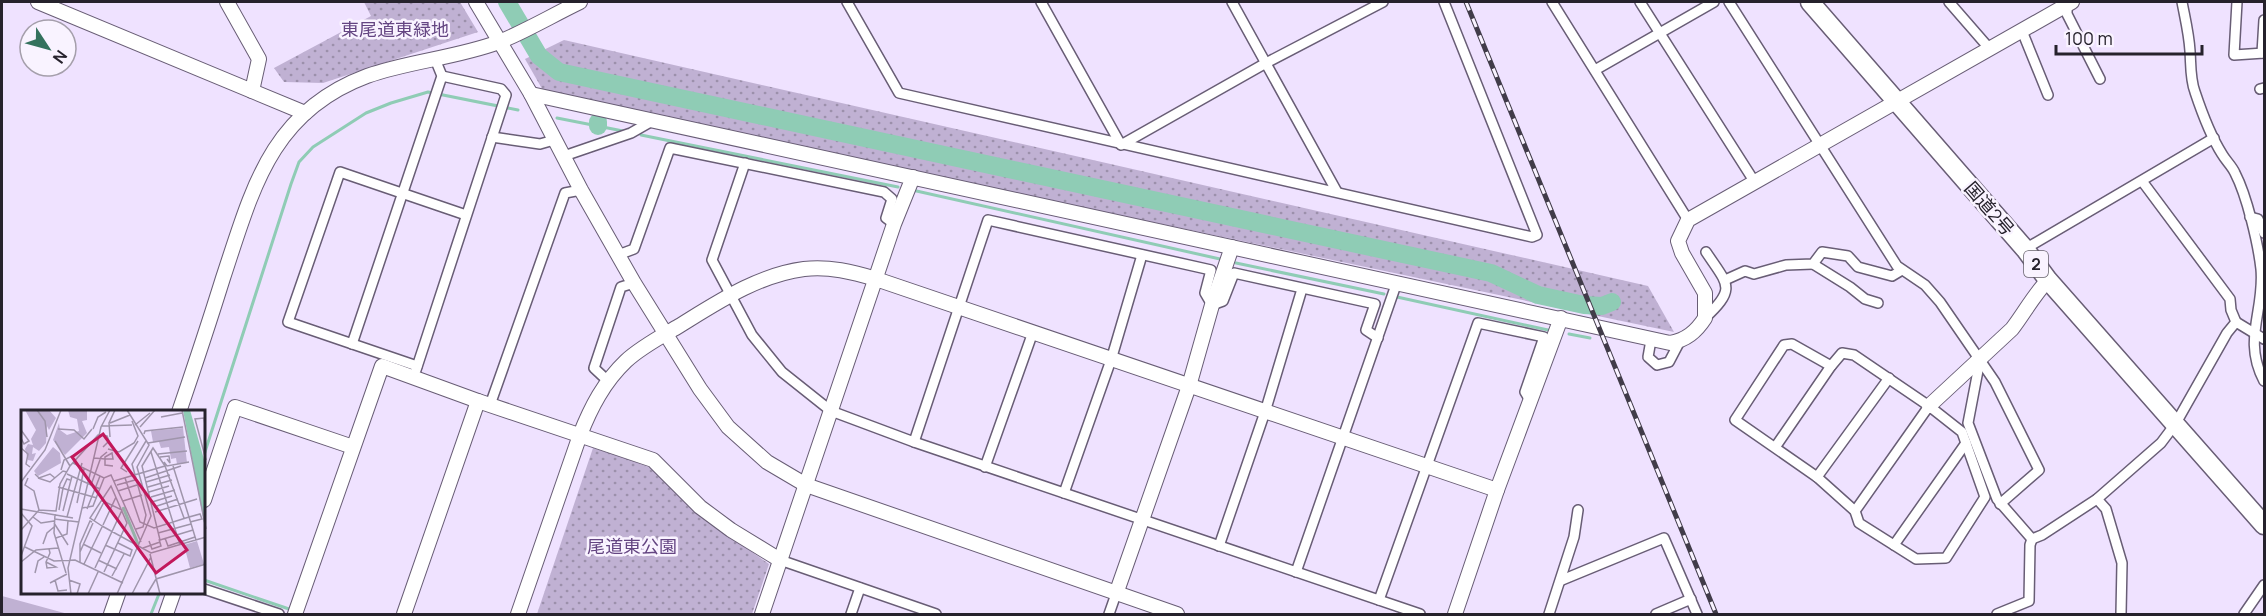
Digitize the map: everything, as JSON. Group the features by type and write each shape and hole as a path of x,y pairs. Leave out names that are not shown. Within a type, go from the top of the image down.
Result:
{"highway":[{"name":"国道2号","path":"1810,2 2025,249 2048,280 2265,525"}],"street":[{"path":"38,2 305,113"},
{"path":"227,2 259,59 252,90"},
{"path":"476,2 504,39 581,190 665,334 728,427 767,462 806,485 1177,615"},
{"path":"180,410 252,190 274,149 290,128 305,113 333,93 367,76 504,39 580,2"},
{"path":"847,2 900,93 1121,145 1532,237 1538,236 1444,2"},
{"path":"1041,2 1121,145"},
{"path":"1232,2 1337,192"},
{"path":"1121,145 1266,63 1383,2"},
{"path":"1552,2 1688,220"},
{"path":"1640,2 1754,181"},
{"path":"1595,69 1660,33 1702,4 1714,2"},
{"path":"1729,2 1897,266 1925,285 1940,302 1995,382 2038,470 2001,504"},
{"path":"1949,2 1989,48"},
{"path":"1705,318 1704,293 1678,241 1688,220 2022,31 2068,2"},
{"path":"2068,2 2067,14 2100,79"},
{"path":"2182,2 2190,48 2193,88 2222,154 2235,171 2250,217 2261,270 2259,309 2254,330 2254,352 2265,381"},
{"path":"2237,2 2234,55 2264,53 2265,20"},
{"path":"2022,31 2048,95"},
{"path":"352,344 442,76 435,59"},
{"path":"415,372 506,95 501,89 442,76"},
{"path":"531,94 1670,343 1680,341 1694,332 1722,302 1727,287 1725,280 1706,252"},
{"path":"564,156 631,133 652,121"},
{"path":"492,137 540,144 554,140"},
{"path":"2025,249 2214,138"},
{"path":"618,255 634,249 670,148 884,192 892,200 886,218 894,224"},
{"path":"745,163 712,260 753,335 782,372 831,411 985,467 1420,615"},
{"path":"466,215 340,172 288,322 352,344 484,403 653,460 708,513 780,560 936,615"},
{"path":"762,615 894,224 913,177"},
{"path":"2142,181 2230,299 2231,310 2236,322 2254,330 2265,339"},
{"path":"404,615 565,193 581,190"},
{"path":"2250,217 2258,219 2265,233"},
{"path":"914,442 960,308 987,220 1211,270 1205,293 1212,305"},
{"path":"1109,615 1189,386 1212,305 1232,247"},
{"path":"1812,264 1821,252 1848,256 1858,267 1892,276 1902,270"},
{"path":"1064,493 1111,360 1142,255"},
{"path":"1725,280 1745,271 1754,274 1786,265 1812,264 1850,286 1865,299 1878,303"},
{"path":"1850,286 1858,267"},
{"path":"518,615 591,405 609,382 627,361 665,334 732,294 770,277 804,269 829,268 876,279 1497,490"},
{"path":"1212,305 1223,301 1234,273 1374,304 1366,330 1378,338"},
{"path":"1855,511 1929,406 2012,328 2023,315 2033,295 2048,280"},
{"path":"1296,572 1397,282"},
{"path":"609,382 594,368 621,287 634,283"},
{"path":"1219,546 1265,412 1302,289"},
{"path":"2254,330 2259,318 2265,316"},
{"path":"1455,615 1497,490 1561,318"},
{"path":"1997,615 2029,601 2032,539 2042,535 2097,499 2161,443 2176,423 2227,333 2236,322"},
{"path":"1379,600 1478,323 1544,337 1525,392 1531,402"},
{"path":"985,467 1033,332"},
{"path":"1651,340 1648,357 1657,365 1669,362 1680,341"},
{"path":"1776,446 1842,353 1854,355 1929,406 1962,432 1985,497 1946,558 1916,559 1859,523 1855,511 1818,477 1735,420 1784,345 1792,344 1831,366"},
{"path":"1980,360 1968,423 2001,504 2032,539"},
{"path":"297,611 382,366 415,372"},
{"path":"1818,477 1888,378"},
{"path":"206,494 235,407 353,447"},
{"path":"1893,545 1966,444"},
{"path":"2097,499 2106,509 2121,563 2121,615"},
{"path":"1549,615 1574,537 1578,510"},
{"path":"1562,580 1664,538 1697,615"},
{"path":"2244,615 2265,585"},
{"path":"851,615 860,588"},
{"path":"206,590 279,615"},
{"path":"111,615 118,595"},
{"path":"166,615 173,595"},
{"path":"1656,615 1691,599"}],"green space":[{"name":"東尾道東緑地","path":"364,2 460,2 478,32 323,83 284,82 274,68 371,16"},
{"path":"564,40 1648,286 1674,332 545,94 525,59"},
{"name":"尾道東公園","path":"593,448 653,469 708,521 769,564 752,614 537,614"},
{"path":"2,596 68,614 2,614"}],"waterway":[{"path":"507,2 539,56 559,72 1491,273 1538,295 1584,305 1602,306 1612,302"},
{"path":"206,449 299,162 313,147 366,113 428,92 518,110"},
{"path":"557,118 623,131"},
{"path":"641,135 898,187"},
{"path":"912,190 1220,259"},
{"path":"1236,263 1384,294"},
{"path":"1397,297 1548,330"},
{"path":"1569,334 1590,338"},
{"path":"206,581 292,610"},
{"path":"151,614 159,595"}],"railway":[{"path":"1466,2 1716,614"}]}
